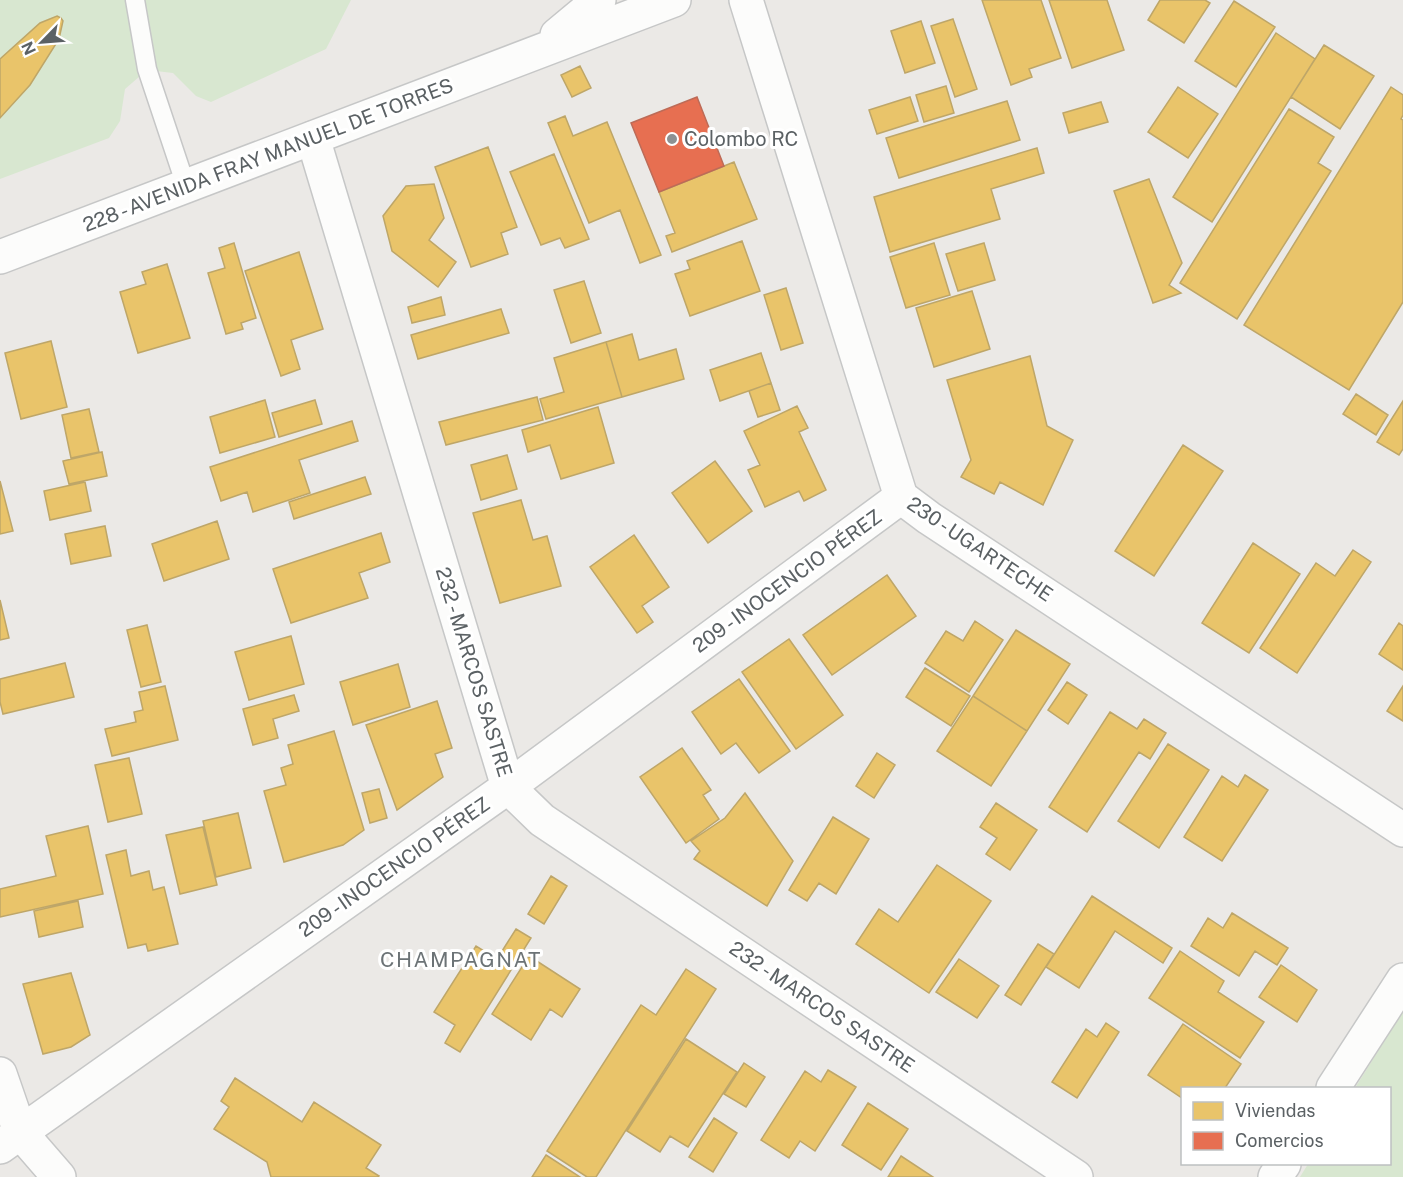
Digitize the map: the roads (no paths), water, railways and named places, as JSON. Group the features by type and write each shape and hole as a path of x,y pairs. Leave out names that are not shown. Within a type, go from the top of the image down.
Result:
{"street":[{"name":"228 - AVENIDA FRAY MANUEL DE TORRES","path":"535,53 599,0"},
{"name":"228 - AVENIDA FRAY MANUEL DE TORRES","path":"0,257 674,0"},
{"name":"230 - UGARTECHE","path":"746,0 901,497 1403,830"},
{"name":"232 - MARCOS SASTRE","path":"314,138 508,787 542,820 1076,1177"},
{"name":"209 - INOCENCIO PÉREZ","path":"10,1139 508,787 901,497"},
{"path":"1334,1087 1403,980"},
{"path":"0,1074 10,1139 59,1177"}],"lane":[{"path":"135,0 147,69 186,186"}],"place":[{"name":"Colombo RC","path":"672,139"}],"district":[{"name":"CHAMPAGNAT","path":"461,960"}]}
